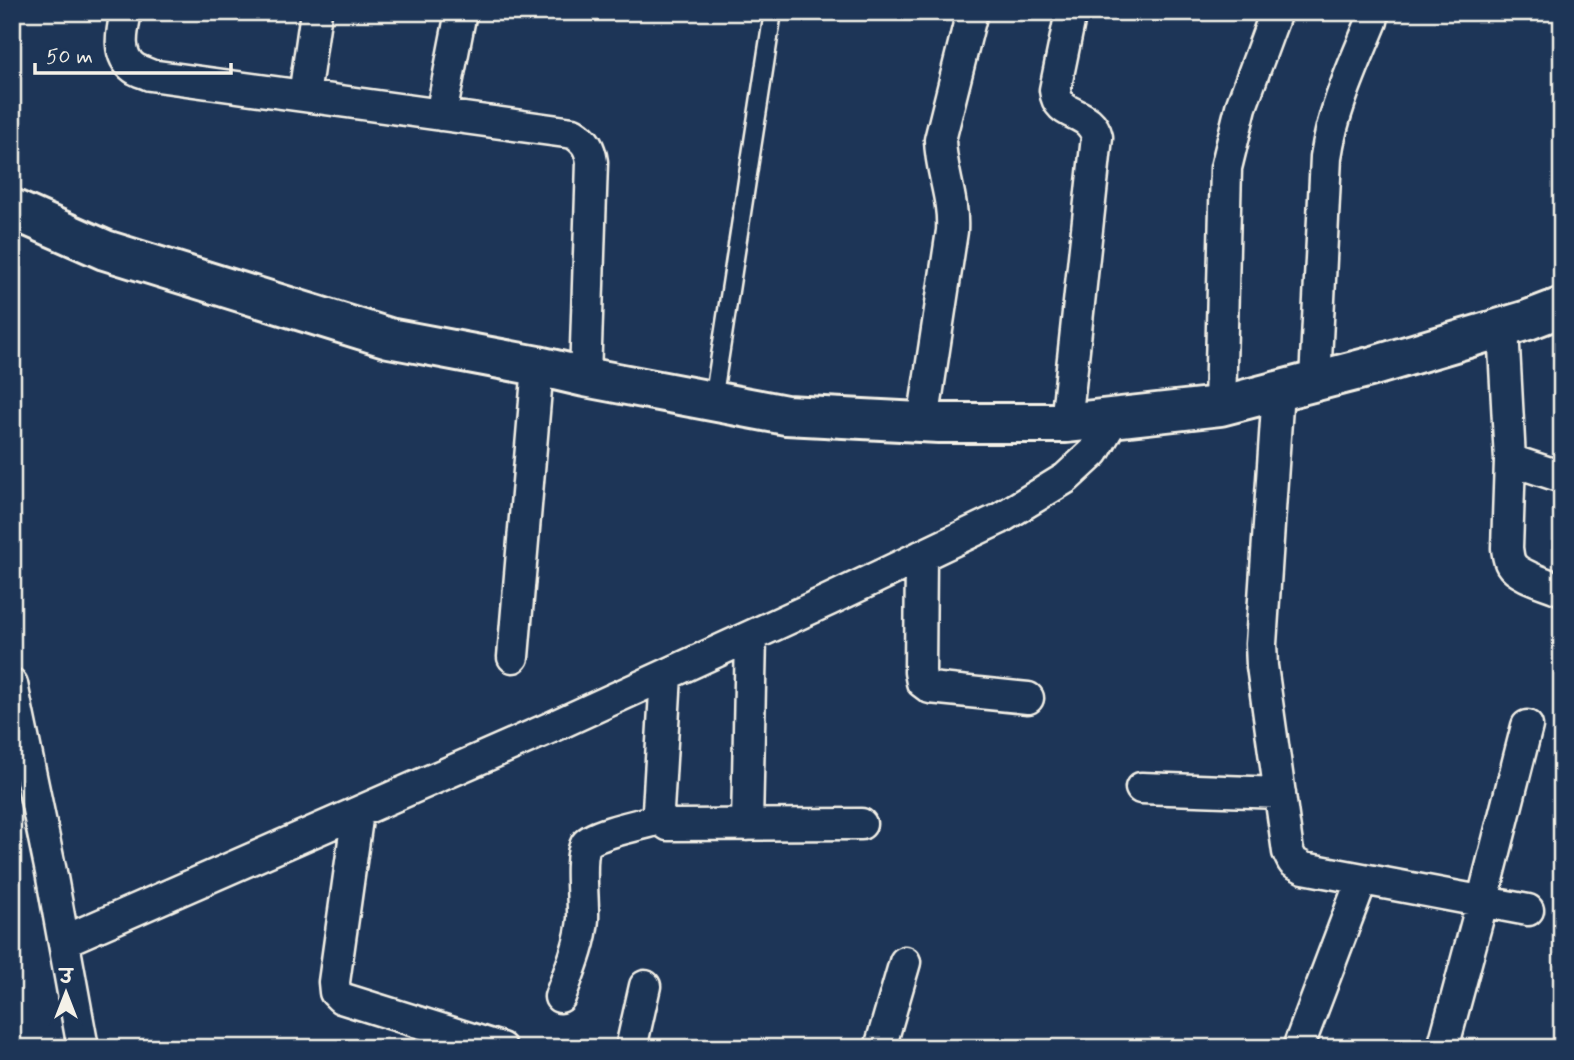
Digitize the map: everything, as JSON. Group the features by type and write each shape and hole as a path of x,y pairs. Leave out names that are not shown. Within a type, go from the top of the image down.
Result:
{"street":[{"path":"126,12 121,37 124,56 134,68 150,75 573,133 584,140 592,162 586,377"},
{"path":"304,96 316,12"},
{"path":"441,115 461,12"},
{"path":"923,422 952,222 950,194 940,156 940,140 972,12"},
{"path":"1066,423 1097,137 1095,128 1088,120 1062,108 1056,99 1055,90 1071,12"},
{"path":"1220,406 1226,169 1241,107 1276,12"},
{"path":"1315,381 1329,134 1374,12"},
{"path":"12,209 105,250 389,338 786,415 923,422 1066,423 1220,406 1503,328 1562,307"},
{"path":"1503,328 1510,460 1508,558 1512,567 1520,573 1562,590"},
{"path":"513,657 538,366"},
{"path":"1278,391 1261,644 1288,852 1293,862 1304,868 1528,910"},
{"path":"64,941 552,727 999,519 1066,478 1094,452 1115,418"},
{"path":"1510,460 1562,477"},
{"path":"921,556 922,682 930,688 1028,698"},
{"path":"747,825 751,636"},
{"path":"666,675 659,810 661,819 668,825 861,824"},
{"path":"12,684 83,1048"},
{"path":"1443,1048 1527,726"},
{"path":"1141,788 1280,793"},
{"path":"358,812 334,982 335,992 341,998 501,1048"},
{"path":"560,997 576,952 583,922 582,858 586,844 595,836 661,819"},
{"path":"1298,1048 1362,879"},
{"path":"880,1048 905,962"},
{"path":"631,1048 645,986"}],"lane":[{"path":"713,401 773,12"}]}
